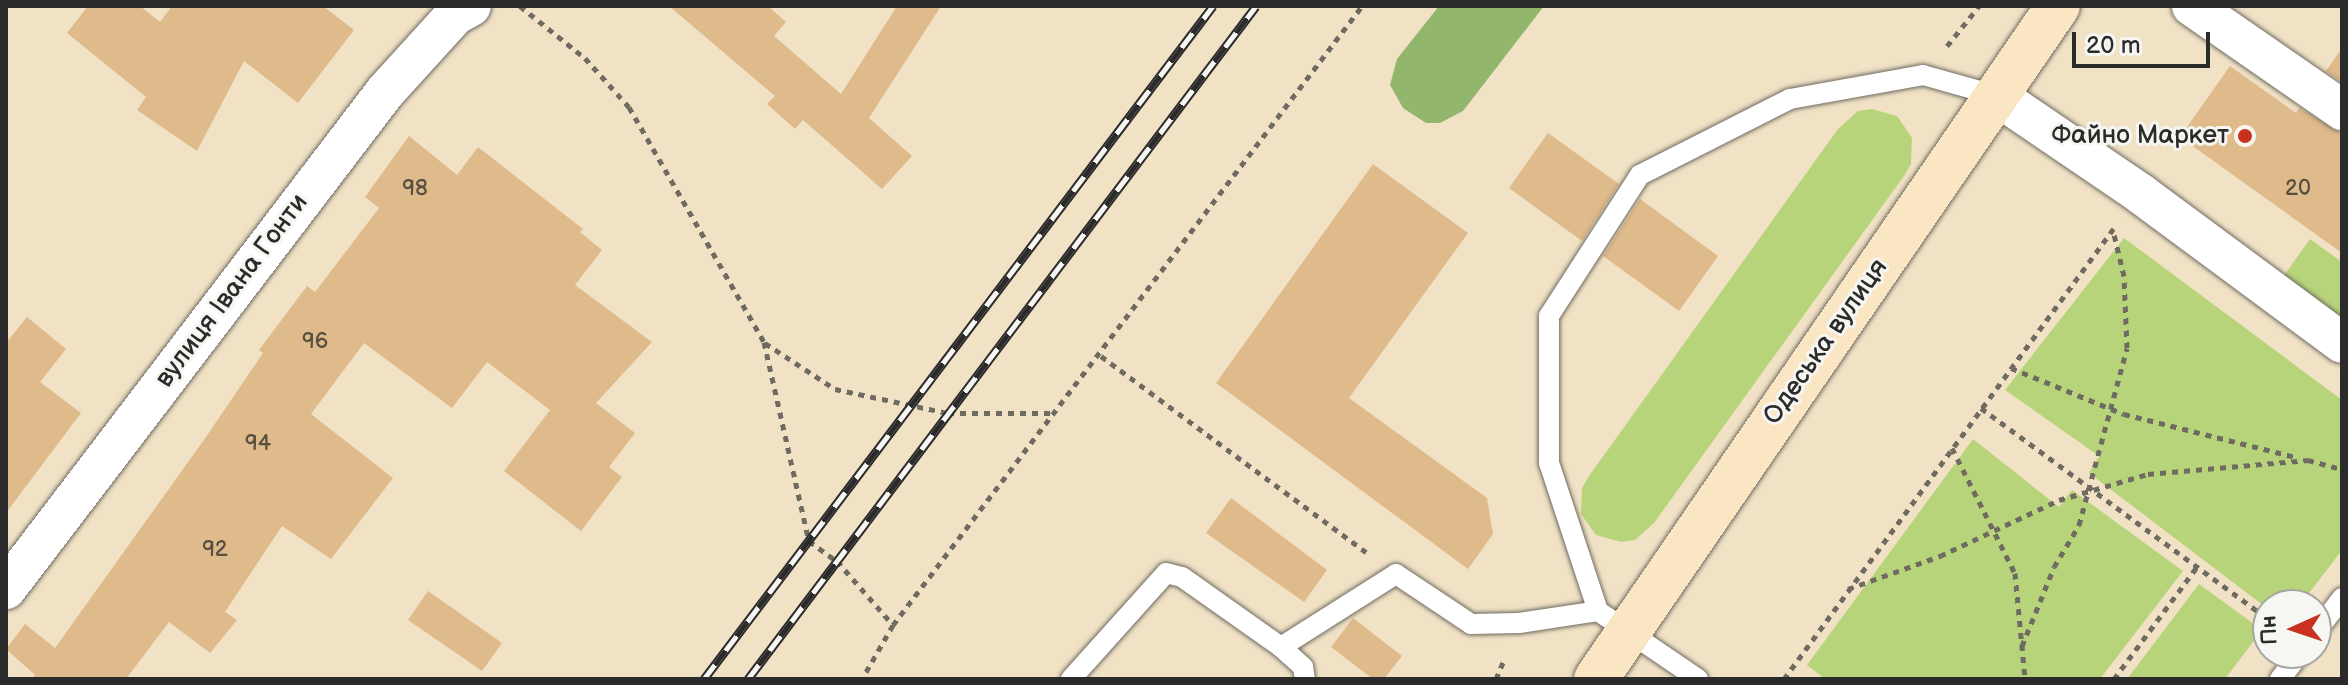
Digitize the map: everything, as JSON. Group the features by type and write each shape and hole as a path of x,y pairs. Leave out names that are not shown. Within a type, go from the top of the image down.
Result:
{"main road":[{"name":"Одеська вулиця","path":"1596,679 1615,621 1997,96 2058,6"}],"street":[{"name":"вулиця Івана Гонти","path":"6,589 385,92 455,15 471,6"},
{"path":"2192,6 2342,110"},
{"path":"1997,96 2141,194 2342,343"}],"lane":[{"path":"1698,679 1615,621 1549,463 1549,316 1640,175 1790,99 1923,75 1997,96"},
{"path":"1071,679 1166,573 1182,577 1281,647 1303,667 1305,679"},
{"path":"1281,647 1396,574 1471,624 1615,621"}],"path":[{"path":"520,6 585,58 636,116 764,342 809,541 837,561 893,625"},
{"path":"862,679 893,625 1053,413 1101,356 1362,6"},
{"path":"1923,75 1979,6"},
{"path":"1784,679 2141,194"},
{"path":"2022,646 2054,567 2079,525 2127,348 2124,276 2113,230"},
{"path":"764,342 835,389 948,413 1053,413"},
{"path":"1101,356 1396,574"},
{"path":"2011,368 2112,409 2342,469"},
{"path":"1981,408 2252,607"},
{"path":"1952,447 1997,529 2015,573 2025,679"},
{"path":"1847,590 2089,490 2178,470 2304,460"},
{"path":"2114,679 2197,567"}],"green space":[{"path":"1439,6 1544,6 1463,111 1440,123 1426,123 1403,108 1390,85 1397,59"},
{"path":"1872,109 1897,116 1912,138 1911,164 1904,176 1654,523 1635,540 1621,542 1596,535 1581,514 1582,488 1589,476 1838,129 1858,111"},
{"path":"2124,238 2342,400 2342,550 2312,589 2252,589 2252,597 2089,473 2099,456 2005,390"},
{"path":"2310,239 2342,262 2342,319 2283,277"},
{"path":"1973,439 2059,507 2072,490 2183,571 2100,679 1825,679 1807,665"},
{"path":"2199,584 2252,623 2252,643 2225,679 2127,679"}],"building":[{"path":"88,6 140,6 160,22 172,6 323,6 354,30 298,103 244,61 197,151 137,110 146,97 67,33"},
{"path":"669,6 768,6 786,22 774,36 841,94 897,6 941,6 869,118 912,156 882,189 803,120 795,129 767,104 775,96"},
{"path":"2342,48 2342,82 2326,71"},
{"path":"2230,66 2296,113 2299,108 2342,133 2342,253 2180,137"},
{"path":"1548,133 1619,184 1582,241 1509,188"},
{"path":"409,136 457,175 478,147 583,229 580,232 602,250 575,285 652,342 596,403 635,433 609,467 622,477 581,531 504,471 550,410 487,362 452,408 364,343 311,414 393,478 331,559 282,526 225,612 237,620 210,653 169,622 126,679 32,679 35,675 6,649 25,624 55,648 206,437 263,353 259,350 307,286 315,292 379,208 365,197"},
{"path":"1373,164 1468,233 1349,398 1487,498 1493,534 1468,569 1216,383"},
{"path":"1640,199 1718,256 1679,311 1603,256"},
{"path":"27,317 66,349 40,382 81,413 6,513 6,343"},
{"path":"1231,498 1327,570 1304,602 1206,533"},
{"path":"428,591 502,643 482,671 408,620"},
{"path":"1353,618 1402,656 1384,679 1373,679 1331,647"}],"railway":[{"path":"704,679 1213,6"},
{"path":"748,679 1256,6"}],"place":[{"name":"Файно Маркет","path":"2245,136"}]}
